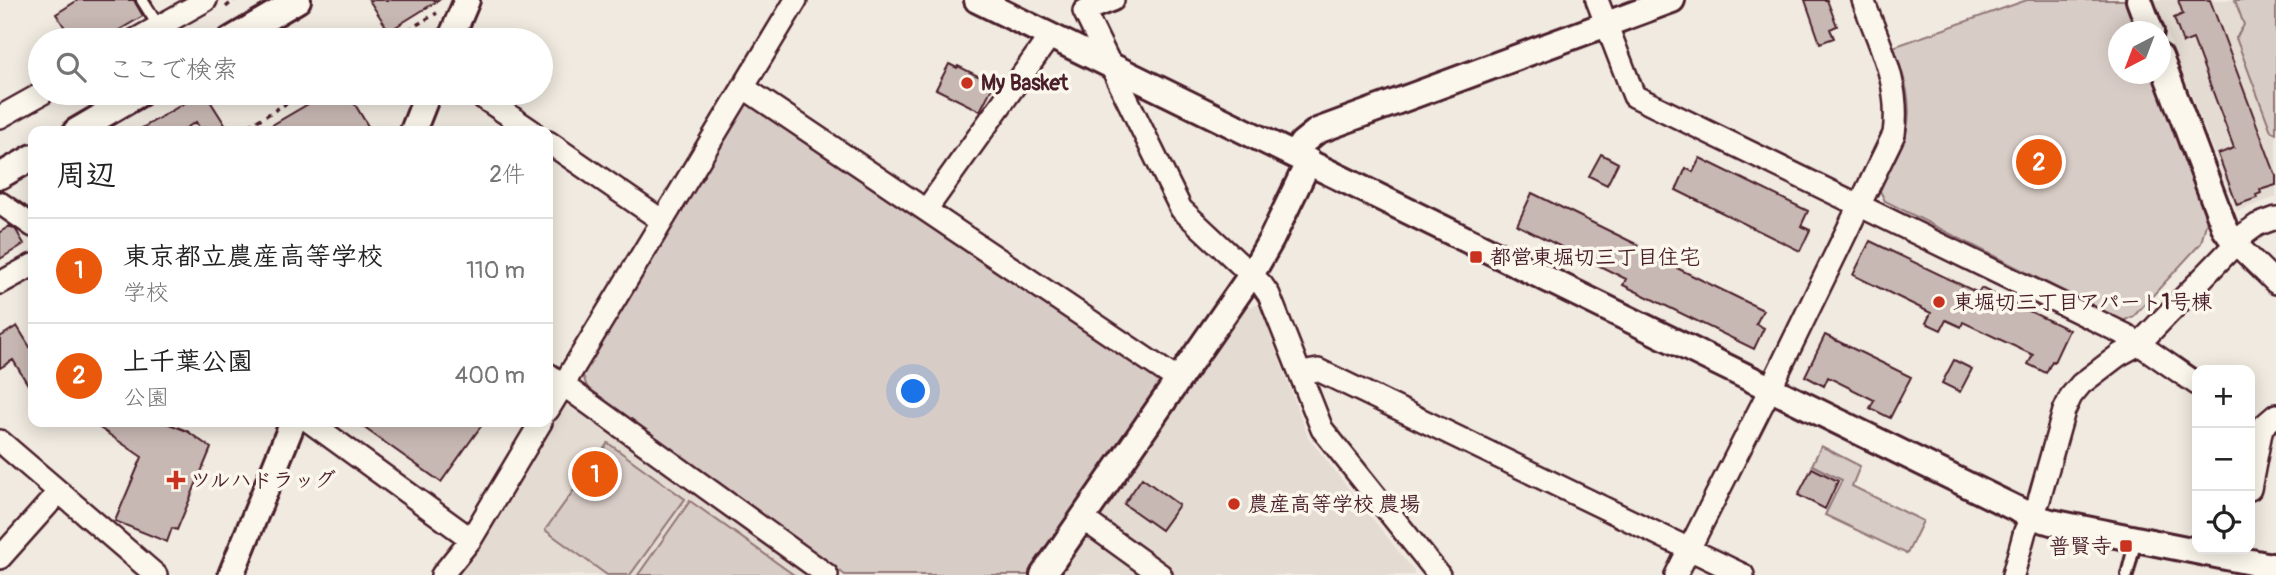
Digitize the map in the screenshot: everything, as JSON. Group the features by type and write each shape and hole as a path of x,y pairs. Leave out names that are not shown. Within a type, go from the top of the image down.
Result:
{"street":[{"path":"250,28 298,0"},
{"path":"796,0 661,220 555,379 827,575"},
{"path":"977,0 2031,516 2235,561 2276,567"},
{"path":"1113,0 1082,5 1181,209 1269,295 1322,429 1434,573"},
{"path":"1597,0 1634,96 2126,335 2192,381"},
{"path":"1043,575 1251,275 1271,240 1302,158 1302,143 1317,131 1672,0"},
{"path":"1676,575 1894,134 1896,95 1863,0"},
{"path":"2139,0 2147,21"},
{"path":"159,27 201,1"},
{"path":"452,28 457,3"},
{"path":"926,210 1049,36"},
{"path":"2171,84 2225,229 2235,243 2276,283"},
{"path":"743,87 1178,380"},
{"path":"0,117 28,101"},
{"path":"85,126 120,105"},
{"path":"415,126 423,105"},
{"path":"494,105 525,126"},
{"path":"553,145 661,220"},
{"path":"0,176 28,160"},
{"path":"0,203 28,223"},
{"path":"2013,575 2071,396 2081,384 2119,355 2139,344 2235,243 2257,225 2276,218"},
{"path":"0,284 28,268"},
{"path":"1301,373 1318,370 1743,575"},
{"path":"2255,463 2263,421"},
{"path":"231,575 291,427"},
{"path":"317,427 471,539"},
{"path":"442,575 471,539 538,427"},
{"path":"0,441 156,575"},
{"path":"0,558 59,492"},
{"path":"1082,518 1161,575"}],"lane":[{"path":"142,0 159,27"},
{"path":"2127,575 2136,539"}],"path":[{"path":"412,28 457,3"},
{"path":"248,126 284,105"}],"shaded area":[{"path":"2027,0 2125,0 2132,21 2108,21 2108,84 2156,84 2207,220 2201,243 2134,316 2123,321 1885,201 1879,189 1901,148 1909,111 1907,89 1893,47"},
{"path":"2154,0 2276,0 2276,197 2237,211 2171,43 2171,21 2162,21"},
{"path":"2235,0 2276,0 2276,133 2271,131 2236,38 2244,25"},
{"path":"743,105 754,105 1157,373 1160,387 1029,575 845,575 587,387 582,373"},
{"name":"農産高等学校 農場","path":"1258,305 1308,437 1414,571 1414,575 1056,575 1245,307"},
{"path":"562,405 573,405 808,575 455,575 480,544 549,427 553,427 553,420"},
{"path":"608,443 685,499 630,575 607,575 545,530"},
{"path":"1821,446 1860,466 1852,486 1923,521 1907,554 1825,515 1842,480 1812,465"},
{"path":"690,501 794,575 638,575"}],"building":[{"path":"78,0 134,0 143,16 122,28 65,28 56,14"},
{"path":"369,0 439,0 394,28 387,28"},
{"path":"1805,0 1827,0 1837,26 1830,29 1834,38 1820,43"},
{"path":"2178,0 2210,0 2276,176 2276,185 2260,190 2257,198 2237,205 2218,154 2234,148 2193,39 2183,43 2174,18 2183,14"},
{"path":"949,64 994,84 980,111 936,89"},
{"path":"181,105 213,105 226,126 198,126 196,122 189,126 146,126"},
{"path":"306,105 355,105 368,126 271,126"},
{"path":"1601,154 1618,163 1607,185 1589,176"},
{"path":"1700,158 1808,211 1801,226 1810,230 1800,251 1676,190 1686,168 1693,172"},
{"path":"1532,193 1763,310 1756,324 1764,328 1754,349 1623,285 1626,279 1517,225"},
{"path":"10,226 16,230 24,244 0,259 0,232"},
{"name":"東堀切三丁目アパート1号棟","path":"1870,241 1978,293 1981,288 2069,330 2054,362 2052,361 2046,373 2028,364 2033,355 1963,322 1961,327 1946,320 1941,330 1926,323 1931,313 1853,275"},
{"path":"17,326 28,344 28,385 13,360 0,368 0,337"},
{"path":"1825,335 1911,377 1890,418 1870,408 1874,400 1828,377 1824,386 1805,376"},
{"path":"1954,360 1972,369 1960,392 1942,383"},
{"path":"98,427 177,427 211,448 177,530 172,528 167,542 115,521 142,457"},
{"path":"363,427 480,427 441,482"},
{"path":"1812,468 1838,481 1825,509 1798,495"},
{"path":"1142,478 1179,505 1161,530 1124,504"}],"place":[{"name":"My Basket","path":"967,83"},
{"name":"上千葉公園","path":"2039,162"},
{"name":"都営東堀切三丁目住宅","path":"1476,257"},
{"name":"東堀切三丁目アパート1号棟","path":"1939,302"},
{"name":"東京都立農産高等学校","path":"595,474"},
{"name":"ツルハドラッグ","path":"176,480"},
{"name":"農産高等学校 農場","path":"1234,504"},
{"name":"普賢寺","path":"2126,546"}]}
